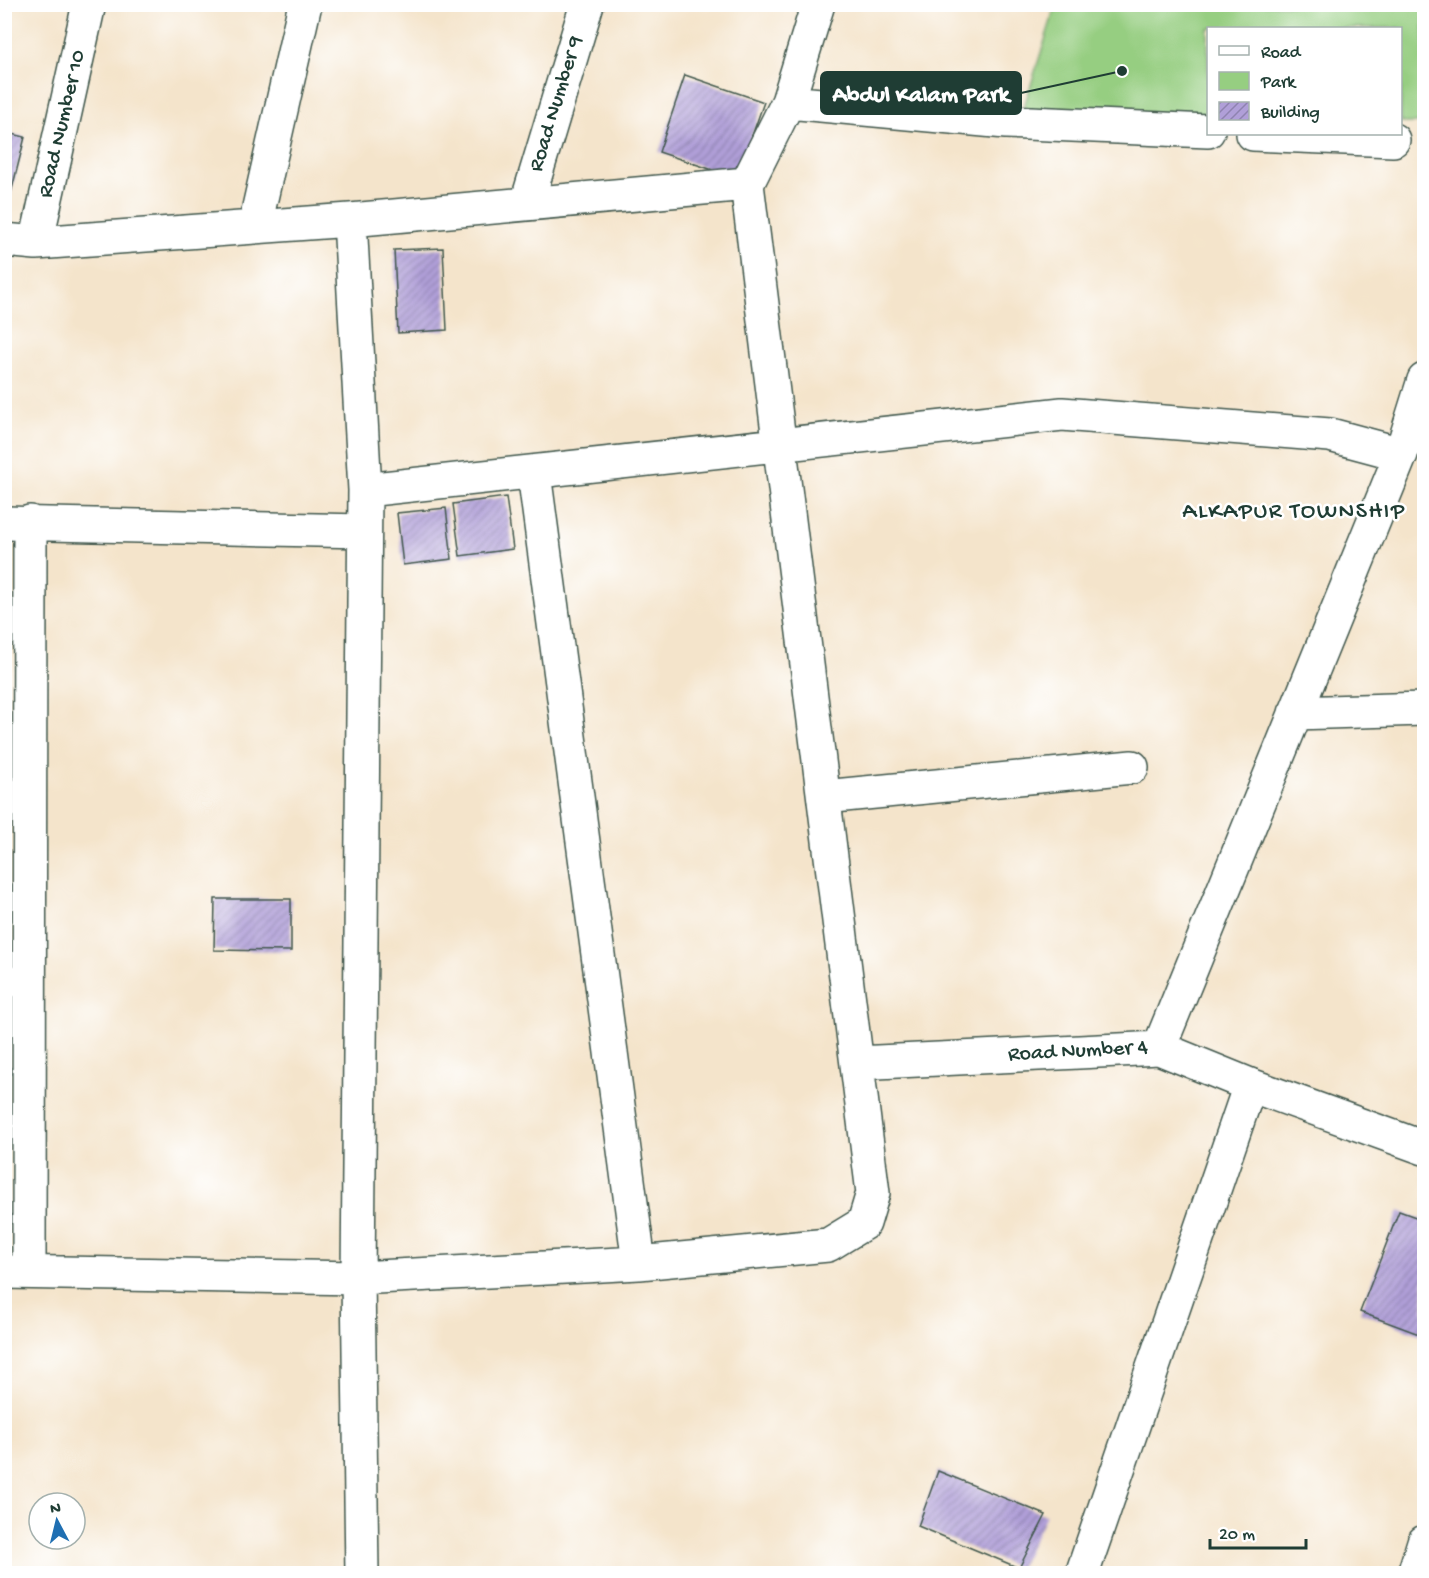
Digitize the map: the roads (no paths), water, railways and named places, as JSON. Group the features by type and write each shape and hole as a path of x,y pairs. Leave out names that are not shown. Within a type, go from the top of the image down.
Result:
{"street":[{"name":"Road Number 10","path":"20,242 89,4"},
{"path":"255,225 305,4"},
{"name":"Road Number 9","path":"527,203 587,4"},
{"path":"364,531 17,523 17,1272 358,1278 639,1263 828,1245 864,1224 873,1193 747,184 788,102 818,4"},
{"path":"788,102 1006,122 1207,131"},
{"path":"1276,135 1393,140"},
{"path":"20,242 350,220 747,184"},
{"path":"350,220 365,490 358,1278 362,1574"},
{"path":"1159,1048 1401,454 1425,380"},
{"path":"365,490 780,447 1062,414 1330,435 1401,454"},
{"path":"534,473 639,1263"},
{"path":"1295,713 1425,709"},
{"path":"824,797 1132,767"},
{"name":"Road Number 4","path":"857,1063 1159,1048 1250,1085 1425,1148"},
{"path":"1082,1574 1250,1085"},
{"path":"1414,1574 1425,1542"}],"place":[{"name":"Abdul Kalam Park","path":"1122,71"}],"district":[{"name":"ALKAPUR TOWNSHIP","path":"1294,512"}]}
